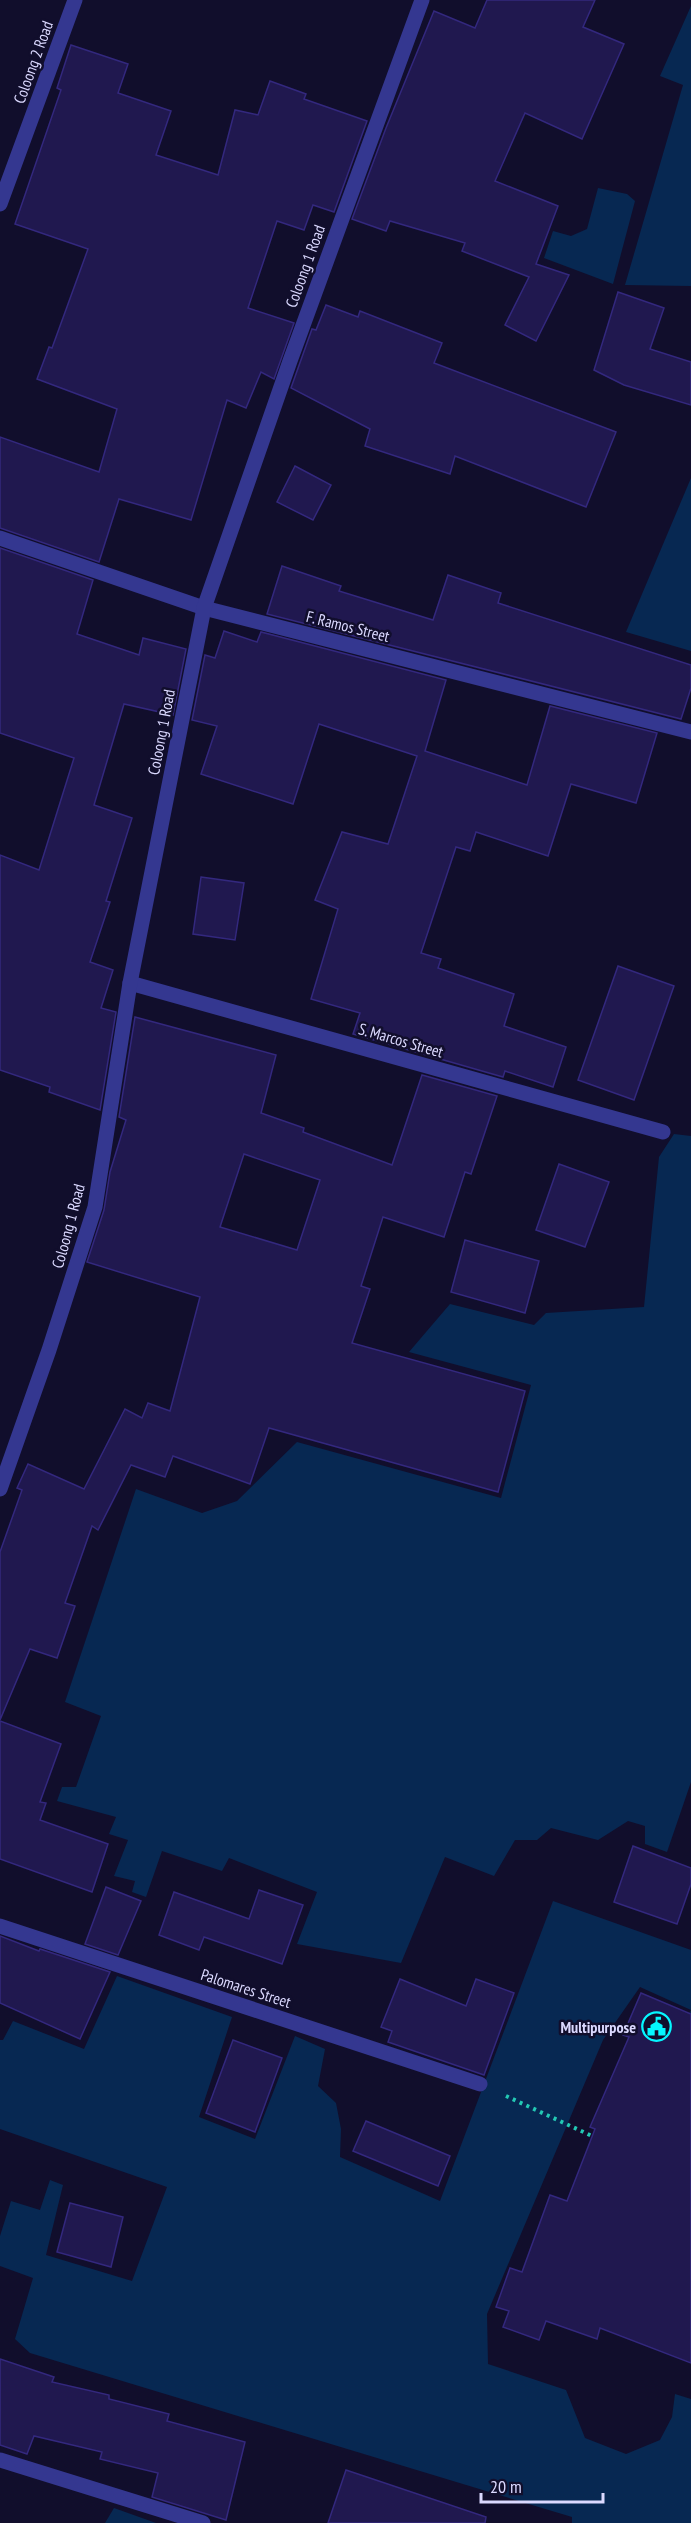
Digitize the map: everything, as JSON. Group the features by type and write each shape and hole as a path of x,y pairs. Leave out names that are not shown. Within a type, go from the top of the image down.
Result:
{"street":[{"name":"Coloong 2 Road","path":"0,204 75,0"},
{"name":"Coloong 1 Road","path":"0,1489 49,1350 95,1207 130,983 204,608 298,338 422,0"},
{"name":"F. Ramos Street","path":"0,538 204,608 691,732"},
{"name":"S. Marcos Street","path":"130,983 663,1132"},
{"name":"Palomares Street","path":"0,1926 480,2084"},
{"path":"0,2460 203,2523"}],"path":[{"path":"480,2084 592,2136"}],"water":[{"path":"691,6 691,286 625,285 683,85 660,76"},
{"path":"598,188 627,194 635,201 613,284 544,258 553,231 571,236 587,229"},
{"path":"691,478 691,651 626,632"},
{"path":"674,1134 691,1136 691,1782 667,1852 645,1844 645,1826 628,1821 598,1840 551,1828 537,1840 515,1840 494,1876 445,1857 401,1963 297,1944 317,1892 229,1858 222,1871 162,1851 146,1897 132,1892 135,1881 114,1876 128,1840 109,1834 116,1817 57,1801 62,1787 76,1787 101,1716 65,1702 136,1489 202,1513 237,1501 297,1442 501,1498 531,1385 409,1352 450,1304 534,1325 546,1313 644,1307 659,1157"},
{"path":"553,1901 691,1950 691,2010 640,1987 603,2040 487,2314 488,2364 566,2390 585,2438 626,2454 660,2440 672,2417 675,2394 691,2399 691,2523 572,2523 572,2517 30,2353 15,2339 33,2278 0,2266 0,2236 11,2201 40,2210 50,2180 63,2185 46,2255 132,2281 167,2187 0,2129 0,2040 3,2040 13,2021 84,2049 117,1976 232,2017 199,2117 255,2139 295,2036 325,2049 318,2086 336,2103 341,2129 340,2157 440,2201"},
{"path":"691,2010 691,2072 668,2055"},
{"path":"114,2508 156,2523 105,2523"}],"building":[{"path":"487,0 595,0 583,27 624,44 582,139 525,113 495,181 558,206 536,264 569,275 536,341 505,325 529,277 462,251 465,243 390,221 386,231 352,219 434,11 475,28"},
{"path":"71,45 128,64 118,93 171,111 156,155 218,175 235,110 258,115 270,81 306,94 304,99 367,121 334,212 313,205 304,230 277,221 248,308 294,323 274,379 261,372 246,408 227,400 191,520 119,499 99,562 0,528 0,437 99,472 117,409 37,379 49,347 52,348 88,249 15,224 61,90 57,88"},
{"path":"618,292 664,308 650,349 691,362 691,405 624,385 594,370"},
{"path":"326,305 358,317 360,311 442,343 434,363 616,432 586,507 455,456 450,474 365,446 370,429 291,388 312,329 316,330"},
{"path":"295,466 331,485 313,520 277,502"},
{"path":"0,548 93,580 77,634 139,655 143,638 186,649 173,715 124,704 94,805 132,818 106,901 110,902 90,962 113,970 101,1008 116,1012 100,1110 49,1092 50,1087 0,1070 0,855 39,870 74,758 0,733"},
{"path":"282,566 341,586 339,591 433,620 448,575 501,593 498,603 691,665 691,688 681,719 267,614"},
{"path":"224,631 257,642 261,632 446,680 425,751 527,785 550,706 657,733 636,803 571,784 548,856 476,832 470,851 456,847 421,953 441,959 438,968 514,994 504,1026 566,1047 553,1087 505,1071 503,1077 353,1034 360,1013 311,999 338,909 315,900 342,832 388,844 417,756 319,724 293,804 201,774 217,726 192,720 205,655 215,658"},
{"path":"201,877 244,883 235,940 193,934"},
{"path":"618,966 674,986 634,1100 578,1080"},
{"path":"135,1017 276,1055 261,1113 304,1128 303,1132 392,1165 422,1075 497,1096 471,1174 465,1172 444,1237 383,1217 361,1286 370,1289 352,1343 525,1391 498,1492 269,1428 250,1484 173,1456 165,1477 131,1465 98,1530 92,1526 65,1603 75,1606 57,1658 30,1649 0,1720 0,1552 22,1490 17,1488 28,1464 84,1489 125,1409 142,1418 148,1403 170,1411 200,1297 87,1262 104,1210 110,1172 126,1120 119,1117","holes":["244,1154 320,1180 297,1250 220,1227"]},
{"path":"559,1164 609,1182 585,1247 536,1230"},
{"path":"465,1240 539,1261 525,1313 451,1292"},
{"path":"0,1721 61,1744 40,1802 46,1803 40,1820 108,1844 92,1892 0,1859"},
{"path":"633,1846 691,1868 691,1884 677,1924 614,1902"},
{"path":"106,1887 141,1901 118,1955 85,1944"},
{"path":"259,1890 303,1905 282,1964 204,1937 199,1950 159,1935 174,1892 249,1919"},
{"path":"0,1936 39,1951 40,1949 110,1972 80,2039 0,2003"},
{"path":"400,1979 466,2006 476,1979 514,1993 484,2075 388,2042 392,2031 381,2027"},
{"path":"641,1993 691,2014 691,2363 600,2328 597,2339 546,2321 539,2340 503,2327 509,2311 496,2307 510,2268 522,2272 550,2195 567,2201 595,2129 590,2127 629,2037 623,2035"},
{"path":"233,2040 282,2058 255,2132 206,2113"},
{"path":"366,2121 450,2156 438,2186 353,2151"},
{"path":"70,2203 123,2217 111,2267 57,2252"},
{"path":"0,2359 54,2377 52,2382 109,2395 109,2399 169,2414 167,2421 245,2442 226,2520 152,2497 158,2473 100,2459 102,2452 34,2436 27,2454 0,2445"},
{"path":"346,2470 486,2517 485,2523 328,2523"}],"place":[{"name":"Multipurpose","path":"657,2027"}]}
